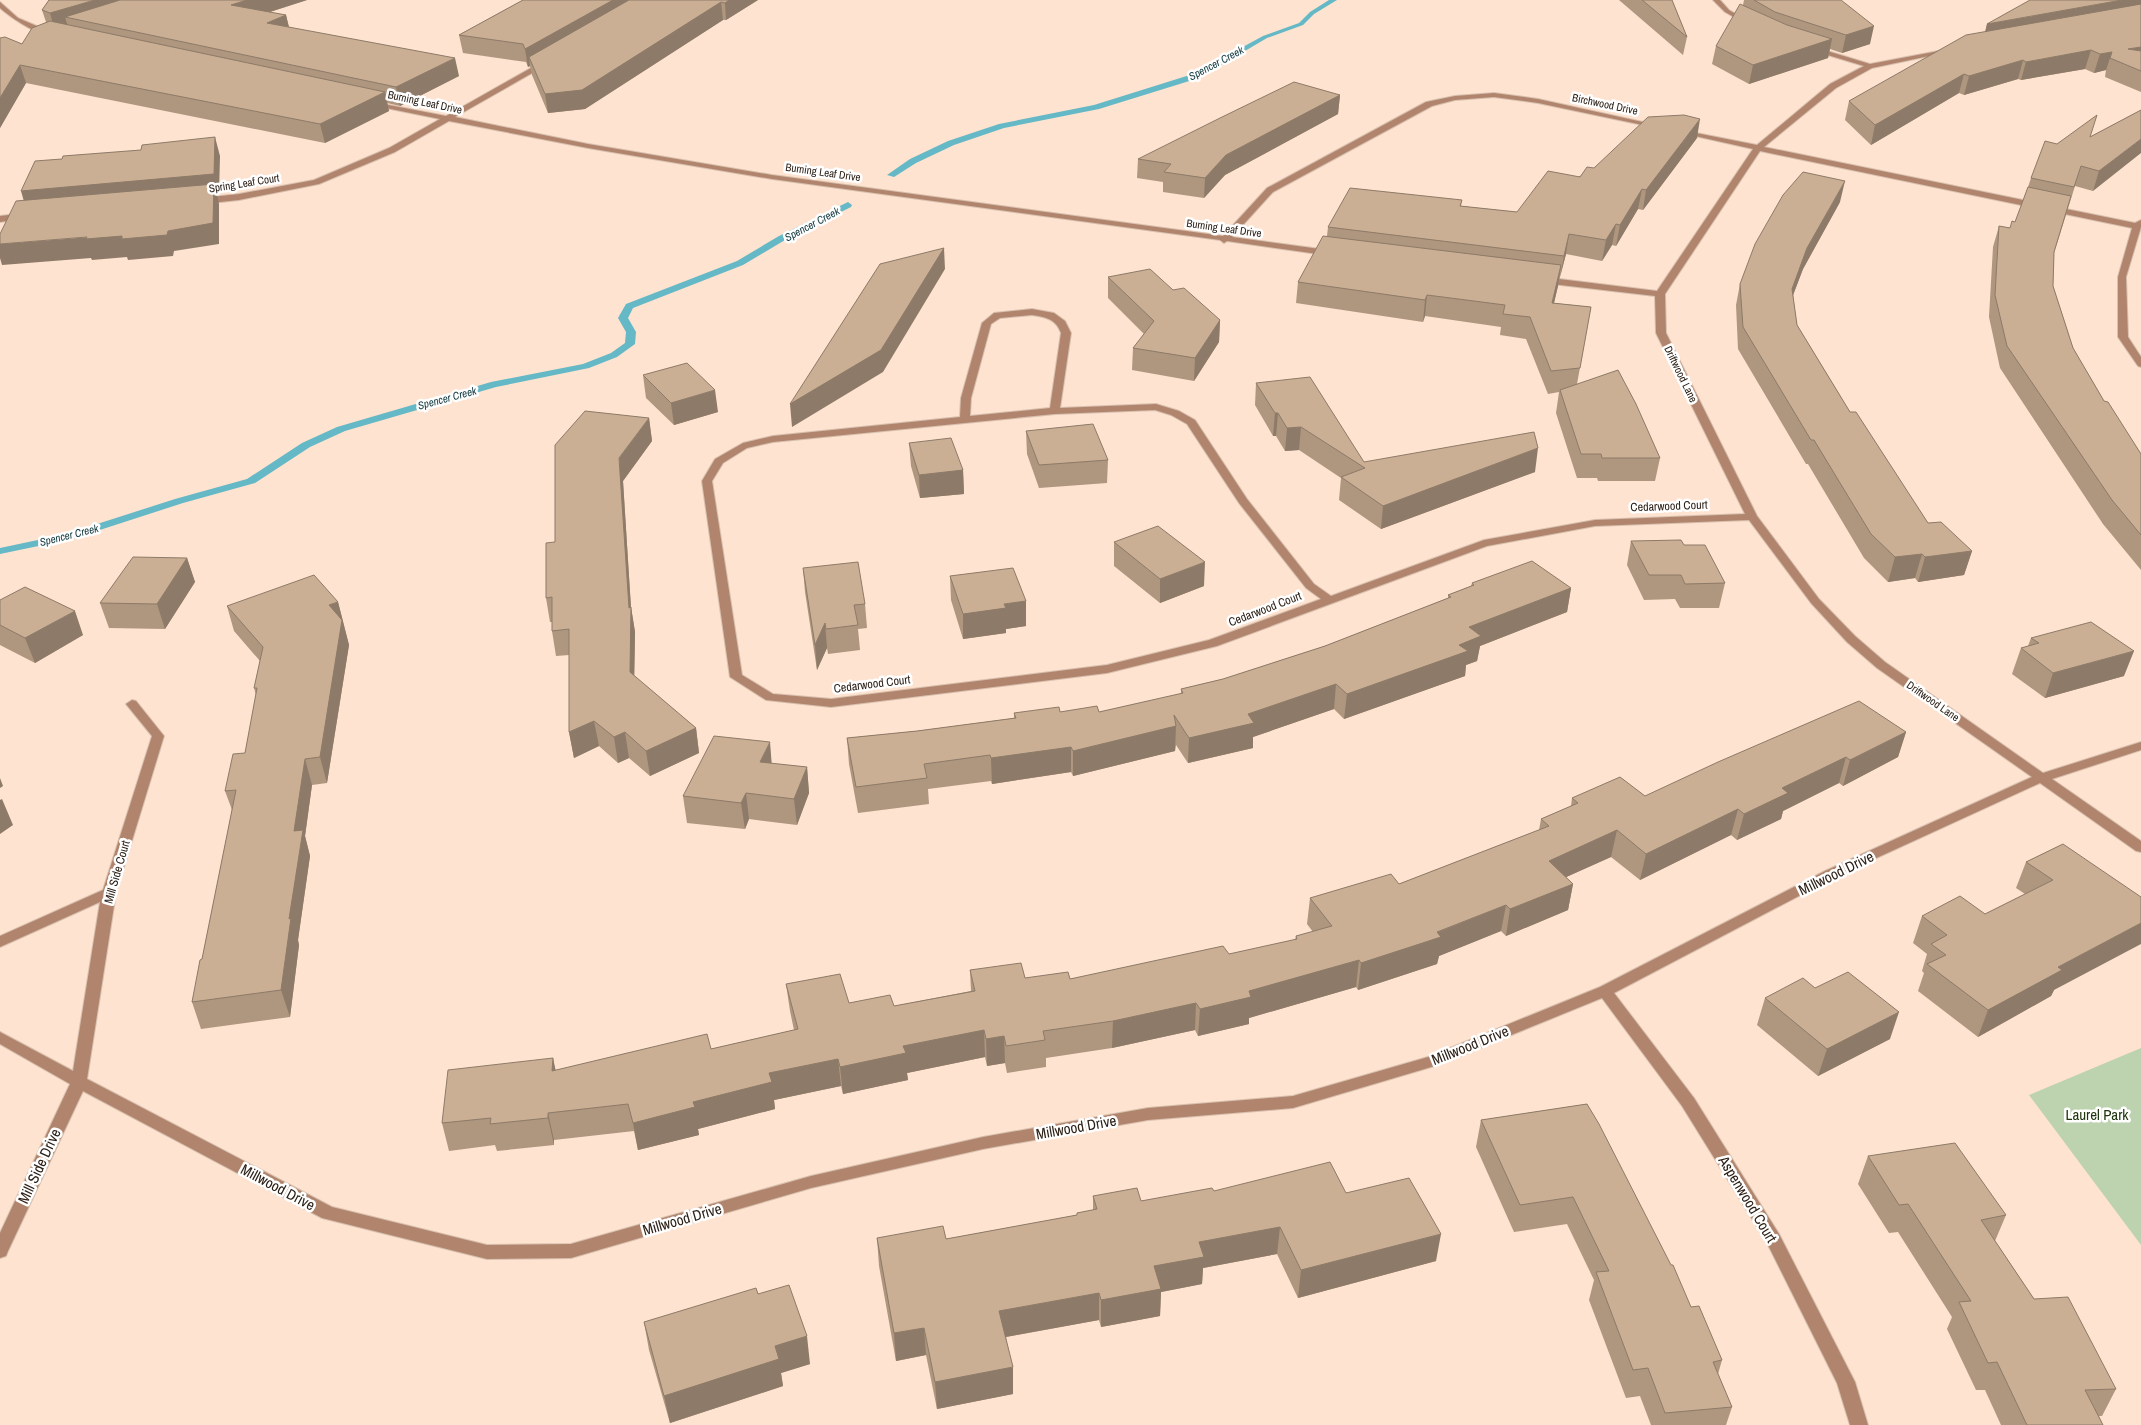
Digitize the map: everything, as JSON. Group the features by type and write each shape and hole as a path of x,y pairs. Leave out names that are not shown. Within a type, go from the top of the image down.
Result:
{"street":[{"path":"1716,0 1727,11 1759,27"},
{"path":"0,4 16,19 55,35 46,38"},
{"path":"1803,44 1870,66"},
{"path":"1531,278 1660,294 1758,148 1833,86 1870,66 1956,50"},
{"name":"Spring Leaf Court","path":"191,201 239,197 316,182 392,150 555,57"},
{"name":"Birchwood Drive","path":"1224,240 1270,190 1429,104 1455,98 1494,95 1538,101 1662,128"},
{"name":"Burning Leaf Drive","path":"361,100 447,119 588,146 772,177 1343,255"},
{"path":"1672,130 2139,225 2122,277 2123,337 2141,364"},
{"path":"0,219 38,215"},
{"name":"Driftwood Lane","path":"1660,294 1661,333 1752,517 1815,601 1851,639 1881,665 2141,848"},
{"path":"965,419 966,398 987,323 997,315 1015,312 1051,316 1062,323 1066,333 1055,411"},
{"name":"Cedarwood Court","path":"1328,599 1310,586 1249,509 1191,422 1175,413 1156,407 1055,411 773,439 743,446 718,461 707,481 736,677 770,696 831,704 1107,669 1213,643 1484,543 1595,523 1752,517"},
{"name":"Mill Side Court","path":"79,1082 109,893 158,736 132,704"},
{"name":"Millwood Drive","path":"0,1037 79,1082 328,1213 487,1252 570,1251 811,1182 983,1143 1148,1114 1293,1102 1432,1061 1604,991 1830,874 2041,778 2141,746"},
{"path":"0,942 109,893"},
{"name":"Aspenwood Court","path":"1604,991 1688,1102 1773,1239 1846,1382 1858,1425"},
{"name":"Mill Side Drive","path":"0,1251 79,1082"}],"green space":[{"name":"Laurel Park","path":"2141,1048 2141,1245 2029,1095"}],"building":[{"path":"49,0 95,0 50,13 42,10"},
{"path":"120,0 247,0 231,5 286,15 267,23 455,58 396,87 65,17"},
{"path":"523,0 613,0 525,49 523,44 459,35"},
{"path":"629,0 729,0 725,3 721,2 582,90 545,94 529,57"},
{"path":"1642,0 1672,0 1687,37"},
{"path":"1754,0 1841,0 1874,26 1846,35 1775,12"},
{"path":"2030,0 2122,0 1987,24"},
{"path":"1740,4 1787,25 1832,39 1753,65 1716,46"},
{"path":"2141,4 2141,47 2128,49 2141,51 2141,71 2110,58 2112,52 2100,54 2091,50 2026,62 2023,60 1969,76 1964,74 1875,125 1849,101 1966,35"},
{"path":"50,21 385,92 320,124 20,65 0,98 0,38 5,37 22,44 32,28"},
{"path":"1294,82 1340,95 1226,155 1205,178 1164,172 1171,164 1138,159 1220,118"},
{"path":"2141,110 2141,139 2099,171 2081,166 2074,187 2031,178 2045,141 2057,144 2097,115 2090,137"},
{"path":"1684,115 1700,119 1646,190 1642,189 1620,225 1616,224 1606,240 1569,234 1564,256 1328,227 1350,188 1462,200 1460,206 1517,212 1548,171 1580,177 1587,167 1594,168 1648,117"},
{"path":"215,137 214,174 21,191 35,161 62,159 63,156 141,150 142,145"},
{"path":"1803,172 1845,181 1807,248 1792,289 1797,325 1850,412 1856,412 1928,523 1941,522 1972,551 1925,557 1922,554 1895,557 1871,534 1814,440 1811,440 1743,327 1740,284 1755,244 1783,195"},
{"path":"214,184 213,223 168,231 167,235 122,239 122,236 86,239 87,237 0,244 0,234 16,201"},
{"path":"2028,187 2071,196 2054,252 2053,286 2073,348 2104,401 2108,402 2141,454 2141,535 2112,500 2007,346 1995,295 1999,226 2010,228 2012,221 2015,222"},
{"path":"1323,236 1561,265 1552,303 1591,307 1580,368 1551,371 1530,317 1503,314 1505,305 1427,295 1425,300 1298,282"},
{"path":"944,248 881,350 790,404 880,264"},
{"path":"1150,269 1173,290 1184,288 1220,320 1195,358 1133,348 1154,321 1108,277"},
{"path":"687,363 715,390 671,403 643,375"},
{"path":"1618,370 1636,404 1660,458 1602,458 1601,454 1581,454 1560,390"},
{"path":"1310,377 1364,462 1534,432 1538,448 1383,506 1341,477 1365,468 1301,427 1287,428 1256,383"},
{"path":"585,411 649,418 619,458 629,608 631,607 630,672 696,728 646,751 625,732 614,737 594,721 569,732 569,629 552,631 552,597 546,598 546,543 555,542 555,445"},
{"path":"1093,424 1108,460 1039,465 1026,431"},
{"path":"951,438 963,470 919,475 909,443"},
{"path":"1158,526 1205,562 1160,579 1114,542"},
{"path":"1681,540 1684,545 1705,545 1725,583 1685,584 1681,575 1649,575 1631,541"},
{"path":"133,557 187,558 157,604 100,603"},
{"path":"1532,561 1571,588 1469,627 1481,636 1459,645 1468,651 1347,694 1336,684 1248,714 1254,723 1189,738 1174,715 1176,726 1073,751 1071,747 991,758 990,755 924,764 927,778 856,787 847,738 1016,718 1014,713 1059,707 1060,712 1097,706 1099,712 1183,693 1181,689 1223,679 1325,646 1451,597 1448,595 1474,585 1472,583"},
{"path":"858,562 865,604 854,605 858,625 826,629 825,623 815,645 803,568"},
{"path":"1013,568 1026,601 1004,604 1006,608 963,614 950,576"},
{"path":"314,575 338,602 329,605 342,620 320,757 305,759 294,831 303,830 289,919 291,918 281,990 192,1002 236,790 225,791 233,754 245,753 257,688 254,688 263,647 227,606"},
{"path":"25,587 75,611 25,638 0,625 0,600"},
{"path":"2091,622 2134,651 2053,673 2021,648 2039,643 2031,638"},
{"path":"1859,701 1906,732 1850,760 1846,757 1782,788 1788,793 1744,814 1738,809 1646,854 1617,830 1549,861 1573,884 1510,909 1506,905 1437,932 1441,937 1361,963 1359,960 1249,991 1251,997 1200,1009 1196,1003 1113,1021 1043,1031 1045,1040 1006,1046 1004,1036 986,1039 984,1030 903,1046 906,1053 840,1067 838,1059 769,1073 772,1082 693,1102 695,1107 633,1123 628,1104 548,1113 548,1118 490,1124 491,1118 442,1123 448,1070 553,1058 552,1071 707,1034 711,1049 798,1029 786,984 840,974 849,1003 890,995 894,1006 975,991 970,970 1021,963 1025,978 1068,972 1070,979 1223,946 1229,954 1297,939 1296,936 1332,926 1310,898 1391,874 1399,884 1549,826 1541,819 1578,803 1572,798 1620,777 1645,796"},
{"path":"714,736 770,742 760,762 807,767 794,799 746,793 741,803 683,796"},
{"path":"2063,844 2141,897 2141,923 2058,967 2062,970 1988,1010 1927,964 1946,955 1931,944 1947,935 1922,916 1960,896 1985,914 2053,880 2026,862"},
{"path":"1848,972 1899,1012 1827,1049 1765,998 1803,978 1815,988"},
{"path":"1587,1104 1671,1265 1673,1265 1691,1307 1699,1306 1722,1360 1713,1362 1732,1407 1665,1413 1648,1368 1633,1370 1596,1272 1609,1271 1573,1197 1520,1205 1481,1120"},
{"path":"1955,1143 2006,1215 1981,1220 2034,1299 2068,1297 2116,1389 2085,1390 2103,1425 2027,1425 1997,1362 1988,1363 1959,1302 1971,1301 1908,1204 1899,1205 1868,1156"},
{"path":"1330,1162 1346,1193 1409,1178 1441,1234 1301,1270 1280,1227 1199,1242 1204,1257 1154,1266 1161,1289 1101,1300 1099,1293 999,1311 1013,1367 935,1382 924,1328 894,1333 877,1238 943,1226 946,1239 1077,1215 1077,1213 1097,1209 1093,1196 1137,1188 1141,1201 1212,1188 1214,1191"},
{"path":"789,1285 807,1336 775,1346 779,1359 664,1396 644,1322 756,1288 758,1294"}],"waterway":[{"name":"Spencer Creek","path":"891,175 913,161 951,143 1002,126 1096,107 1196,76 1265,37 1301,24 1312,13 1334,0"},
{"name":"Spencer Creek","path":"0,551 68,537 179,501 251,481 306,445 341,429 494,384 586,366 614,355 630,344 631,332 623,318 629,306 740,263 782,238 848,205"}]}
